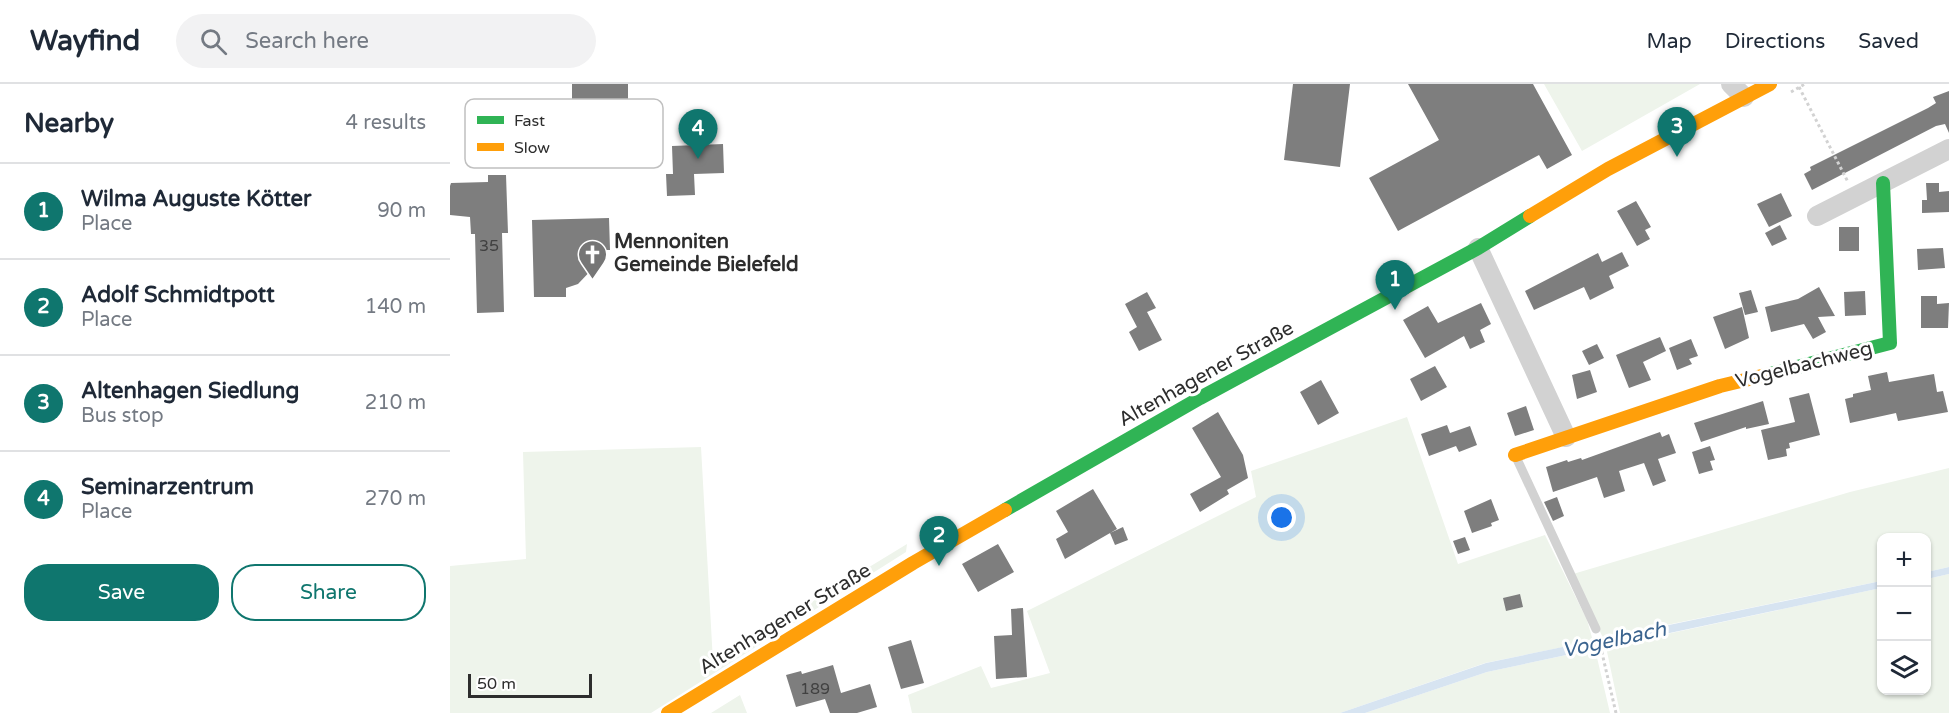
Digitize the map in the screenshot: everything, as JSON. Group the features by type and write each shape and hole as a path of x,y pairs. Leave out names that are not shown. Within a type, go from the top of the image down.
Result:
{"main road":[{"name":"Altenhagener Straße","path":"668,713 913,563 1123,442 1478,248 1738,90 1770,84"},
{"name":"Vogelbachweg","path":"1515,455 1720,386 1890,343 1883,183"}],"street":[{"path":"1817,216 1949,149"},
{"path":"1478,248 1566,437"}],"lane":[{"path":"1515,455 1596,629"}],"path":[{"path":"1805,84 1799,87 1856,196"},
{"path":"1603,653 1616,713"}],"shaded area":[{"path":"1544,84 1700,84 1582,151"},
{"path":"1407,417 1458,564 1545,535 1587,620 1593,641 1485,663 1340,713 912,713 908,695 981,666 991,688 1050,673 1027,611 1256,497 1251,471"},
{"path":"701,447 713,662 907,544 906,552 651,713 450,713 450,566 526,559 523,452"},
{"path":"1949,468 1949,567 1931,571 1931,533 1877,533 1877,582 1603,638 1573,574 1850,492"},
{"path":"1949,574 1949,713 1620,713 1606,647 1877,589 1877,695 1931,695 1931,578"},
{"path":"1595,649 1610,713 1365,713 1487,672"},
{"path":"740,695 747,713 711,713"}],"water":[{"path":"1949,567 1949,574 1931,578 1931,571"},
{"name":"Vogelbach","path":"1877,582 1877,589 1487,672 1365,713 1340,713 1486,663"}],"building":[{"path":"572,84 628,84 628,99 572,99"},
{"path":"1293,84 1350,84 1340,167 1284,160"},
{"path":"1408,84 1533,84 1572,155 1547,169 1539,155 1398,231 1369,178 1439,140"},
{"path":"1949,91 1949,133 1945,124 1936,126 1812,190 1804,174 1811,170 1810,167 1928,108 1936,103 1933,97"},
{"path":"723,144 724,173 694,174 695,195 667,196 666,174 673,174 672,146"},
{"path":"488,175 506,175 508,233 502,233 504,312 477,313 475,234 471,234 470,217 450,215 450,186 451,183 488,182"},
{"path":"1926,183 1939,183 1939,192 1949,191 1949,212 1922,213 1922,200 1927,200"},
{"path":"1781,193 1792,216 1769,227 1757,204"},
{"path":"1636,201 1651,227 1645,230 1650,239 1637,246 1617,211"},
{"path":"609,218 610,250 602,250 598,263 578,284 566,288 566,297 534,297 532,220"},
{"path":"1780,225 1787,239 1772,246 1765,233"},
{"path":"1839,227 1859,227 1859,251 1839,251"},
{"path":"1943,248 1945,268 1918,270 1917,249"},
{"path":"1622,252 1629,266 1609,276 1614,288 1590,300 1584,287 1534,310 1525,291 1598,253 1602,262"},
{"path":"1819,287 1835,316 1818,317 1826,332 1813,339 1804,324 1771,332 1765,307 1798,299"},
{"path":"1751,290 1758,312 1745,315 1739,293"},
{"path":"1865,291 1866,315 1845,316 1844,292"},
{"path":"1147,292 1156,308 1147,312 1162,340 1139,351 1129,332 1137,327 1125,304"},
{"path":"1921,296 1937,296 1937,304 1949,303 1948,328 1921,328"},
{"path":"1481,303 1491,324 1480,330 1485,342 1470,349 1464,336 1425,358 1403,320 1428,306 1438,323"},
{"path":"1742,307 1749,338 1725,349 1713,317"},
{"path":"1660,337 1666,351 1643,362 1651,380 1629,388 1616,355"},
{"path":"1691,339 1698,356 1689,359 1692,364 1677,370 1669,348"},
{"path":"1597,344 1604,358 1589,365 1582,351"},
{"path":"1435,366 1447,387 1421,401 1410,379"},
{"path":"1590,370 1597,392 1577,399 1572,375"},
{"path":"1887,372 1889,382 1934,374 1937,392 1943,391 1948,412 1898,421 1896,413 1850,423 1845,399 1853,397 1853,394 1871,390 1868,376"},
{"path":"1321,380 1339,413 1318,425 1300,392"},
{"path":"1809,393 1820,435 1789,443 1790,448 1786,449 1787,456 1768,460 1761,430 1795,422 1789,398"},
{"path":"1763,401 1769,424 1746,429 1746,427 1701,442 1694,423"},
{"path":"1526,406 1534,430 1515,436 1507,413"},
{"path":"1218,412 1243,455 1248,478 1227,490 1229,494 1200,512 1190,494 1221,477 1192,428"},
{"path":"1447,425 1450,433 1470,426 1477,445 1459,452 1456,446 1429,456 1421,434"},
{"path":"1660,432 1662,437 1669,434 1676,453 1658,459 1666,481 1653,486 1644,463 1619,471 1625,491 1604,498 1597,477 1553,492 1546,467 1567,460 1568,462 1581,458 1582,460"},
{"path":"1710,446 1715,460 1710,461 1713,470 1699,474 1692,452"},
{"path":"1093,489 1117,529 1065,559 1056,539 1068,532 1056,511"},
{"path":"1557,497 1564,516 1553,521 1544,502"},
{"path":"1491,499 1499,520 1491,523 1492,526 1472,533 1464,511"},
{"path":"1123,527 1128,540 1115,545 1110,533"},
{"path":"1465,537 1470,550 1458,554 1453,541"},
{"path":"998,544 1014,572 978,592 962,564"},
{"path":"1520,594 1523,607 1506,611 1503,598"},
{"path":"1023,608 1027,677 996,679 994,636 1012,635 1011,609"},
{"path":"911,640 924,683 901,689 888,647"},
{"path":"833,665 841,693 870,684 877,707 857,713 830,713 825,699 796,707 786,675 801,671 802,674"}],"traffic: fast":[{"path":"1770,374 1890,343 1883,183"},
{"path":"1005,510 1200,398 1478,248 1530,216"}],"traffic: slow":[{"path":"1530,216 1608,169 1770,84"},
{"path":"1515,455 1720,386 1770,374"},
{"path":"668,713 913,563 1005,510"}],"place":[{"name":"Altenhagen Siedlung","path":"1677,157"},
{"name":"Seminarzentrum","path":"698,159"},
{"name":"Mennoniten Gemeinde Bielefeld","path":"593,280"},
{"name":"Wilma Auguste Kötter","path":"1395,310"},
{"name":"Adolf Schmidtpott","path":"939,566"}]}
